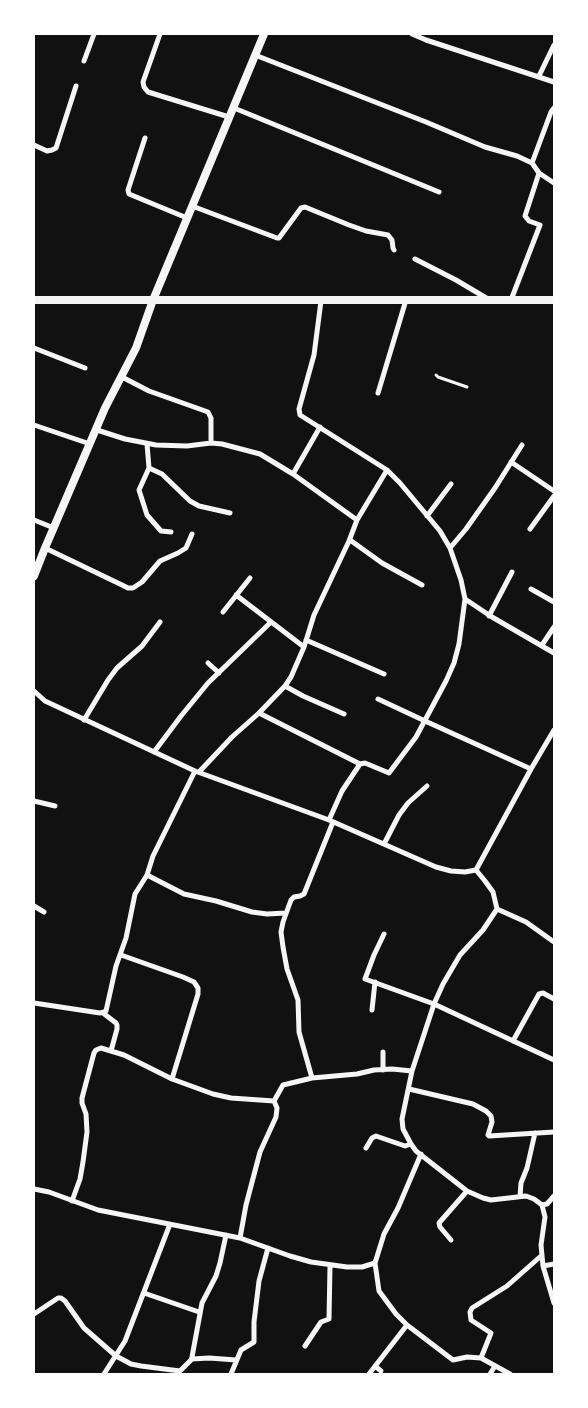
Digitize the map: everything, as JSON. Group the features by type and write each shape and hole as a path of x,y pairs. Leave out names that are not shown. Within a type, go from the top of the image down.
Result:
{"street":[{"path":"84,61 94,34"},
{"path":"160,34 143,82 148,92 230,117"},
{"path":"34,576 90,444 136,348 153,300 264,34"},
{"path":"412,34 554,82"},
{"path":"540,76 554,45"},
{"path":"255,55 426,122 466,140 518,156 532,162 539,173 554,183"},
{"path":"34,145 47,151 56,148 76,86"},
{"path":"234,108 438,192"},
{"path":"532,162 554,108"},
{"path":"145,138 128,190 129,194 187,218"},
{"path":"510,300 540,225 529,221 525,216 539,173"},
{"path":"192,206 279,238 301,208 305,207 366,231 388,235 392,240 394,250"},
{"path":"415,259 490,300"},
{"path":"34,300 554,300"},
{"path":"378,393 406,300"},
{"path":"259,713 360,764 365,763 389,774 416,737 425,721 454,664 459,644 465,599 462,580 450,548 440,531 387,470 301,416 299,412 314,354 321,301"},
{"path":"34,348 85,368"},
{"path":"122,377 149,391 208,412 211,418 212,443"},
{"path":"34,425 90,444"},
{"path":"293,474 320,428"},
{"path":"97,430 147,444 187,446 212,443 260,454 293,474 357,520"},
{"path":"147,444 149,468 139,490 147,515 161,531 171,532"},
{"path":"450,548 466,529 522,445"},
{"path":"512,462 554,491"},
{"path":"149,468 162,474 199,506 230,513"},
{"path":"104,1012 116,966 126,938 135,894 147,875 153,856 197,771 259,713 285,686 294,672 314,615 350,540 357,520 387,470"},
{"path":"427,516 451,484"},
{"path":"530,529 554,496"},
{"path":"34,520 54,528"},
{"path":"45,548 128,588 134,588 163,559 186,548 192,534"},
{"path":"350,540 382,563 422,585"},
{"path":"489,616 512,572"},
{"path":"223,612 250,578"},
{"path":"531,589 554,602"},
{"path":"236,595 304,647"},
{"path":"465,599 489,616 554,653"},
{"path":"84,720 117,668 142,646 160,622"},
{"path":"154,752 208,684 271,622"},
{"path":"542,645 554,627"},
{"path":"306,640 384,674"},
{"path":"208,663 220,673"},
{"path":"285,686 344,714"},
{"path":"34,691 45,701 197,771 331,821 436,868 451,872 476,870"},
{"path":"378,699 531,769"},
{"path":"476,870 554,730"},
{"path":"312,1078 298,1032 298,1000 287,969 281,932 291,900 304,894 342,791 360,764"},
{"path":"384,844 408,803 427,786"},
{"path":"34,800 56,806"},
{"path":"476,870 492,892 497,910"},
{"path":"147,875 184,894 198,896 252,912 267,914 286,913"},
{"path":"34,906 44,912"},
{"path":"497,910 526,922 554,942"},
{"path":"497,910 483,930 460,955 434,1004 412,1071 402,1120 403,1129 410,1144 467,1191 491,1200 526,1196 542,1205 546,1217 541,1245 543,1266 554,1304"},
{"path":"384,934 365,978 434,1004 554,1060"},
{"path":"121,955 184,977 194,982 198,988 198,994 172,1079"},
{"path":"372,1010 375,982"},
{"path":"513,1041 539,994 544,993 554,1000"},
{"path":"34,1003 104,1012 117,1025 111,1051"},
{"path":"72,1200 80,1179 87,1132 86,1114 82,1098 94,1053 100,1048 124,1055 172,1079 213,1094 231,1098 274,1101"},
{"path":"383,1052 383,1070"},
{"path":"240,1238 246,1205 260,1152 276,1117 274,1101 283,1085 312,1078 357,1074 374,1070 412,1071"},
{"path":"409,1089 473,1104 486,1111 491,1116 492,1122 489,1136 554,1132"},
{"path":"520,1196 521,1184 527,1168 535,1133"},
{"path":"366,1148 372,1138 376,1136 405,1146 410,1144"},
{"path":"421,1154 398,1208 384,1234 375,1264 380,1290 396,1314 407,1325 453,1360 467,1357 482,1358 510,1374"},
{"path":"34,1190 50,1192 98,1210 240,1238 311,1262 347,1267 362,1267 375,1264"},
{"path":"450,1240 439,1223 467,1191"},
{"path":"542,1205 547,1204 554,1196"},
{"path":"104,1374 125,1341 170,1224"},
{"path":"34,1314 61,1298 84,1328 116,1356 131,1364 176,1371 182,1370 192,1359 199,1312 218,1269 226,1235"},
{"path":"231,1374 241,1350 254,1341 254,1322 259,1281 268,1248"},
{"path":"482,1358 492,1333 471,1320 470,1312 472,1308 507,1286 542,1256"},
{"path":"543,1266 554,1264"},
{"path":"305,1346 321,1322 329,1319 330,1266"},
{"path":"144,1293 199,1312"},
{"path":"369,1374 407,1325"},
{"path":"192,1359 236,1360"},
{"path":"375,1366 381,1371"},
{"path":"490,1374 495,1366"}],"lane":[{"path":"436,375 466,387"}]}
